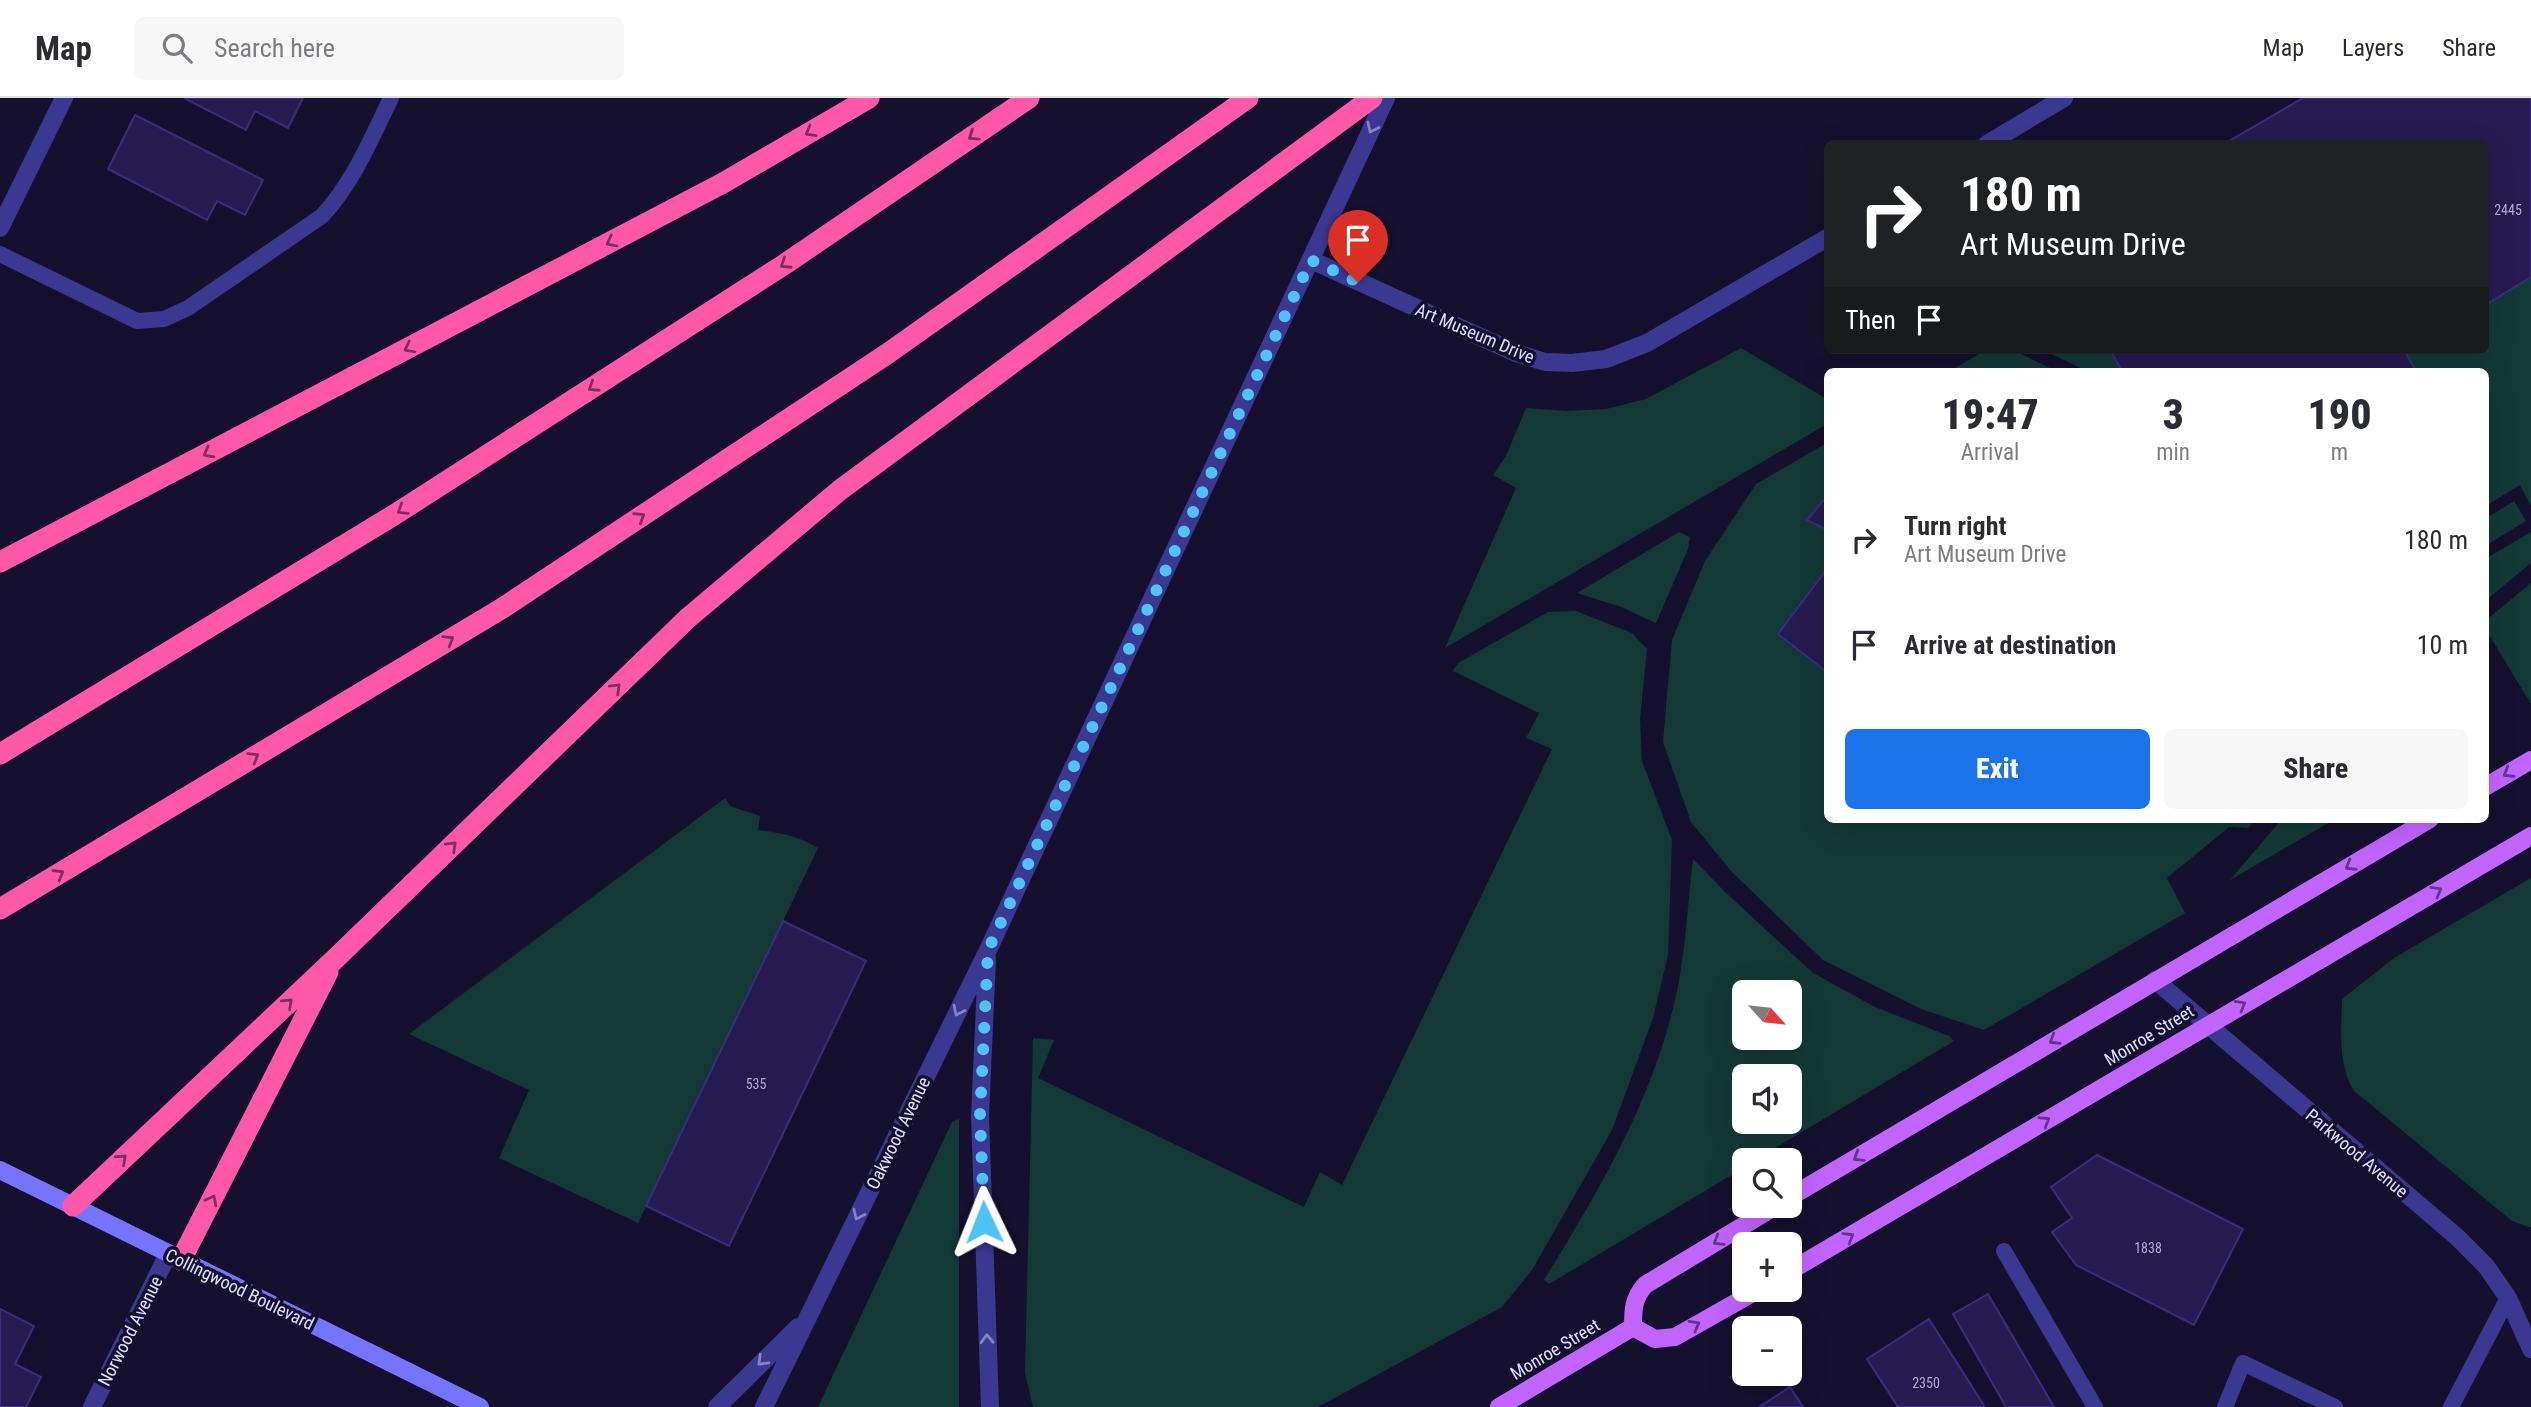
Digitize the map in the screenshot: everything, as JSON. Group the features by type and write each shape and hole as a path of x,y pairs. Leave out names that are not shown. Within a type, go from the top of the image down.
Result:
{"highway":[{"path":"0,562 723,183 869,98"},
{"path":"0,754 394,515 785,264 1029,98"},
{"path":"0,909 500,609 887,354 1248,98"},
{"path":"73,1206 688,618 840,490 1372,98"},
{"path":"175,1257 335,958"}],"main road":[{"path":"2489,785 2531,760"},
{"path":"1802,1190 2423,823"},
{"name":"Monroe Street","path":"1802,1264 2531,836"},
{"name":"Collingwood Boulevard","path":"0,1170 480,1407"},
{"path":"1737,1302 1675,1337 1655,1339 1633,1327 1634,1304 1637,1294 1645,1285 1756,1218"},
{"name":"Monroe Street","path":"1499,1407 1633,1327"}],"street":[{"path":"0,228 64,98"},
{"name":"Oakwood Avenue","path":"764,1407 988,950 1387,98"},
{"path":"1994,140 2064,98"},
{"name":"Art Museum Drive","path":"1311,260 1516,353 1545,362 1572,363 1606,359 1647,343 1824,239"},
{"name":"Oakwood Avenue","path":"988,950 980,1115 990,1407"},
{"name":"Parkwood Avenue","path":"2155,980 2457,1237 2486,1266 2508,1298 2531,1349"},
{"name":"Norwood Avenue","path":"92,1407 175,1257"},
{"name":"Oakwood Avenue","path":"718,1407 808,1317"}],"lane":[{"path":"0,254 136,321 164,319 188,308 322,216 337,200 353,174 391,98"},
{"path":"2004,1251 2095,1407"},
{"path":"2451,1407 2508,1298"},
{"path":"2225,1407 2242,1363 2335,1407"}],"green space":[{"path":"2531,277 2531,506 2520,485 2489,504 2489,368 2414,368 2406,354 2489,354 2489,303"},
{"path":"1741,348 1824,397 1824,426 1445,648 1516,488 1493,475 1506,456 1526,408 1566,411 1606,409 1646,399"},
{"path":"1979,354 2021,354 2050,368 1955,368"},
{"path":"2051,354 2112,354 2120,368 2081,368"},
{"path":"1824,445 1824,499 1807,519 1824,528 1824,573 1778,634 1824,670 1824,823 2252,823 2248,828 2229,827 2167,878 2185,913 1984,1030 1921,1009 1823,960 1731,871 1691,822 1663,742 1672,640 1705,561 1756,484"},
{"path":"2514,501 2526,521 2489,544 2489,517"},
{"path":"1679,532 1690,537 1688,549 1656,623 1621,607 1577,593"},
{"path":"2531,532 2531,563 2489,598 2489,557"},
{"path":"2531,583 2531,704 2489,635 2489,618"},
{"path":"1576,611 1632,633 1647,649 1640,720 1642,761 1672,840 1668,955 1653,1018 1612,1130 1532,1270 1502,1307 1318,1407 1033,1407 1025,1373 1033,1038 1054,1040 1038,1078 1304,1207 1320,1172 1342,1185 1552,749 1526,738 1539,713 1453,671 1458,663 1548,612"},
{"path":"725,798 730,806 760,816 758,830 789,836 818,848 638,1223 499,1158 529,1090 409,1034"},
{"path":"2279,823 2328,823 2230,880"},
{"path":"1693,859 1813,973 1875,1007 1949,1036 1954,1041 1802,1132 1802,1064 1732,1064 1732,1134 1798,1134 1775,1148 1732,1148 1732,1175 1549,1284 1544,1280 1606,1175 1656,1065 1678,986"},
{"path":"2531,878 2529,1227 2512,1221 2353,1090 2345,1068 2341,1035 2342,999 2394,958"},
{"path":"959,1119 959,1407 818,1407 952,1122"}],"building":[{"path":"184,98 303,98 288,128 255,111 246,130"},
{"path":"2303,98 2531,98 2531,277 2489,303 2489,140 2231,140"},
{"path":"135,115 263,180 245,215 217,201 207,220 108,169"},
{"path":"2112,354 2406,354 2414,368 2120,368"},
{"path":"1824,500 1824,528 1807,520"},
{"path":"1824,573 1824,670 1778,634"},
{"path":"783,921 866,961 729,1246 646,1206"},
{"path":"2097,1155 2243,1229 2194,1325 2076,1265 2052,1232 2072,1218 2051,1187"},
{"path":"1988,1294 2054,1407 2006,1407 1953,1314"},
{"path":"0,1309 34,1326 15,1364 41,1377 26,1407 0,1407"},
{"path":"1929,1319 1985,1407 1898,1407 1867,1359"},
{"path":"1790,1387 1803,1407 1759,1407"}],"route":[{"path":"984,1222 980,1115 988,950 1311,260 1358,282"}]}
